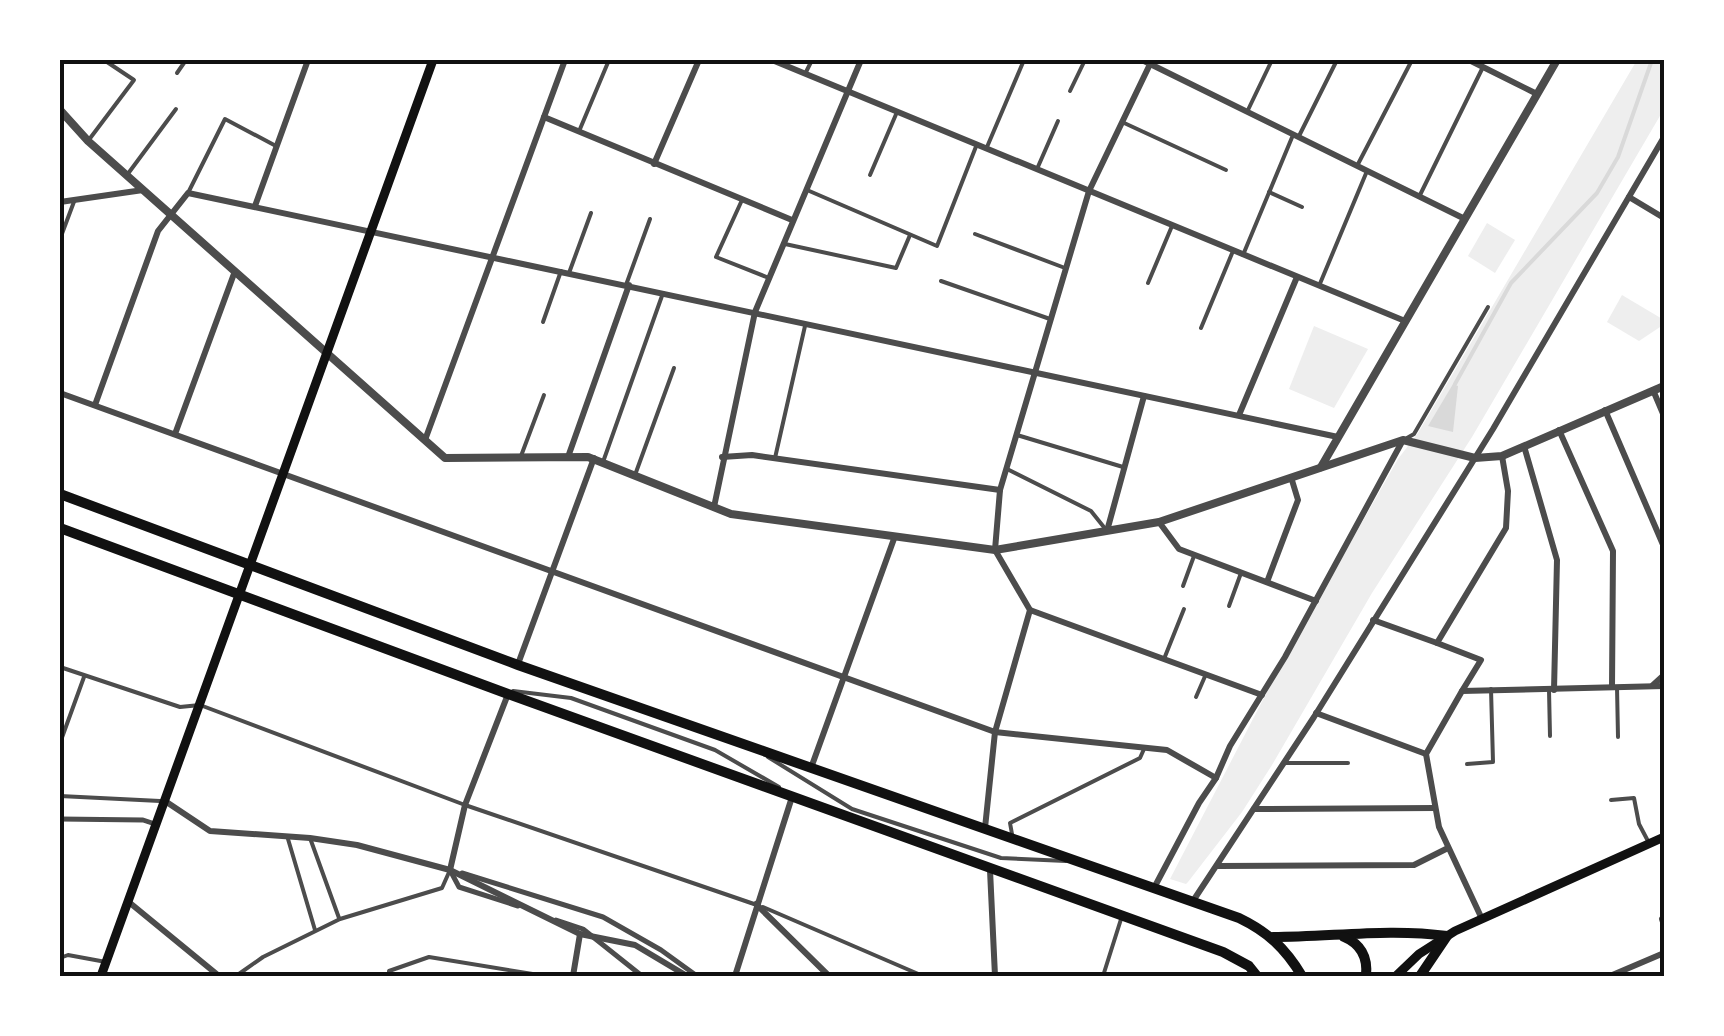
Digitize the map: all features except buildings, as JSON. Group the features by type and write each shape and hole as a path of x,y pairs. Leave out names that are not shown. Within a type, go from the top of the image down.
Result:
{"main road":[{"path":"101,976 433,60"},
{"path":"60,494 518,665 1239,918 1272,937 1287,951 1302,976"},
{"path":"60,528 1223,952 1261,976"},
{"path":"1396,976 1419,954 1448,936 1664,837"},
{"path":"1272,937 1404,930 1448,936"},
{"path":"1338,935 1360,948 1366,976"},
{"path":"1420,976 1448,936"}],"street":[{"path":"256,206 308,60"},
{"path":"425,440 565,60"},
{"path":"654,164 698,60"},
{"path":"772,60 1405,322"},
{"path":"714,507 755,312 862,60"},
{"path":"1142,60 1465,219"},
{"path":"1469,60 1537,94"},
{"path":"1321,467 1557,60"},
{"path":"1151,62 1089,191 1000,490 996,550 1030,610 1262,695"},
{"path":"60,110 88,141 234,272 452,460 598,460 731,514 996,550 1159,522 1403,440 1475,458 1502,456 1664,386"},
{"path":"544,117 792,220"},
{"path":"1193,901 1475,458 1664,137"},
{"path":"60,202 144,190"},
{"path":"95,405 158,231 188,192 1338,437"},
{"path":"1629,197 1664,218"},
{"path":"175,434 234,272"},
{"path":"1239,415 1297,277"},
{"path":"568,457 628,285"},
{"path":"1653,390 1664,416"},
{"path":"60,393 995,732 1167,750 1216,778"},
{"path":"1107,531 1144,396"},
{"path":"1605,410 1663,542"},
{"path":"1559,430 1613,551 1614,688"},
{"path":"1154,888 1403,440"},
{"path":"1524,446 1556,560 1552,690"},
{"path":"722,457 752,454 1000,490"},
{"path":"1436,643 1506,528 1508,491 1502,456"},
{"path":"518,665 598,460"},
{"path":"1267,582 1298,500 1291,477"},
{"path":"1159,522 1179,549 1316,602"},
{"path":"811,768 896,536"},
{"path":"985,829 995,732 1030,610"},
{"path":"1373,620 1482,660 1426,754 1438,827 1482,920"},
{"path":"1652,686 1664,676"},
{"path":"1462,691 1664,686"},
{"path":"508,694 465,804 450,870 458,888 584,930 642,976"},
{"path":"1316,713 1426,754"},
{"path":"735,976 756,904 796,798"},
{"path":"164,802 210,831 357,845 603,917 697,976"},
{"path":"1253,809 1435,808"},
{"path":"61,819 143,820 156,824"},
{"path":"1217,866 1414,865 1448,848"},
{"path":"990,868 994,976"},
{"path":"450,870 580,934 635,946 687,976"},
{"path":"130,902 218,976"},
{"path":"756,904 829,976"},
{"path":"572,976 580,934"},
{"path":"1610,976 1664,953"}],"lane":[{"path":"88,141 134,80 104,60"},
{"path":"178,73 186,60"},
{"path":"578,132 608,60"},
{"path":"805,74 812,60"},
{"path":"986,148 1024,60"},
{"path":"1070,90 1085,60"},
{"path":"1247,112 1272,60"},
{"path":"1243,255 1269,192 1337,60"},
{"path":"1357,166 1412,60"},
{"path":"1419,197 1484,68"},
{"path":"128,175 176,109"},
{"path":"870,175 897,112"},
{"path":"188,192 225,119 276,146"},
{"path":"1037,169 1058,121"},
{"path":"1122,122 1226,170"},
{"path":"805,190 937,246 977,144"},
{"path":"1319,286 1367,171"},
{"path":"1269,192 1302,206"},
{"path":"60,239 75,200"},
{"path":"742,200 716,258 768,278"},
{"path":"543,322 591,213"},
{"path":"628,285 650,219"},
{"path":"1148,283 1172,226"},
{"path":"976,234 1065,268"},
{"path":"783,244 896,268 910,235"},
{"path":"1201,328 1233,251"},
{"path":"941,281 1050,319"},
{"path":"598,460 663,293"},
{"path":"1403,440 1414,434 1488,307"},
{"path":"775,458 806,323"},
{"path":"635,474 674,368"},
{"path":"520,458 544,395"},
{"path":"1016,435 1123,466"},
{"path":"1007,469 1091,511 1107,531"},
{"path":"1183,586 1194,556"},
{"path":"1228,606 1242,573"},
{"path":"1164,659 1184,608"},
{"path":"60,667 180,707 200,705 465,804 756,904 923,976"},
{"path":"1196,697 1206,674"},
{"path":"60,743 84,676"},
{"path":"493,688 572,698 715,750 796,798"},
{"path":"1614,688 1618,737"},
{"path":"1467,764 1494,762 1491,690"},
{"path":"1550,736 1552,690"},
{"path":"755,748 852,808 1002,858 1080,862"},
{"path":"1013,839 1010,824 1140,758 1144,748"},
{"path":"1284,762 1348,762"},
{"path":"60,796 164,802"},
{"path":"1611,800 1634,798 1649,843"},
{"path":"60,831 61,819"},
{"path":"287,836 315,930"},
{"path":"310,838 340,919"},
{"path":"236,976 248,965 340,919 442,888 450,870"},
{"path":"1104,976 1122,916"},
{"path":"60,958 68,955 106,962"},
{"path":"389,976 389,971 429,957 546,976"}],"shaded area":[{"path":"1637,60 1664,60 1664,109 1472,437 1372,593 1242,812 1186,884 1170,879 1282,663 1398,459 1418,433"},
{"path":"1487,223 1515,240 1495,273 1468,256"},
{"path":"1622,295 1664,320 1660,327 1639,341 1607,322"},
{"path":"1314,326 1368,349 1334,408 1289,389"},
{"path":"1453,384 1458,386 1453,432 1428,426"}],"waterway":[{"path":"1455,384 1511,283 1597,193 1618,157 1652,60"}]}
